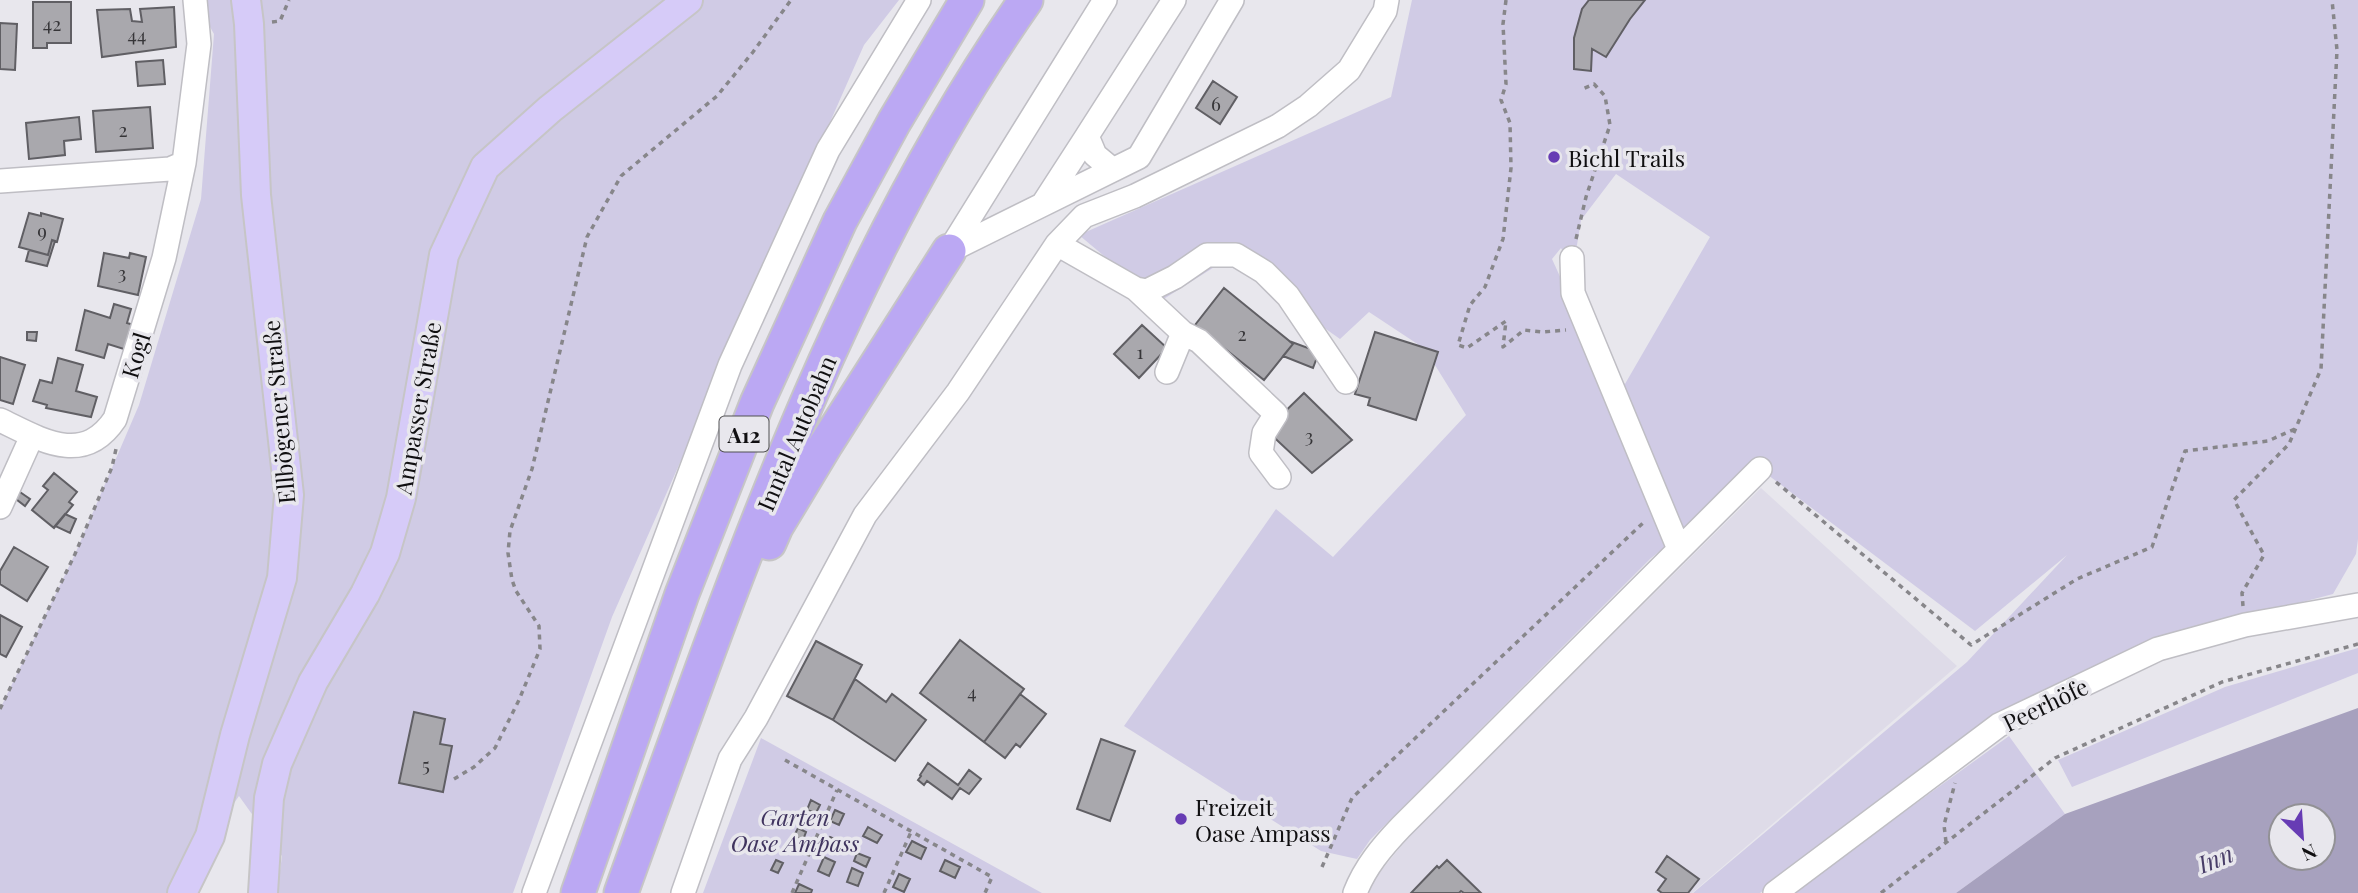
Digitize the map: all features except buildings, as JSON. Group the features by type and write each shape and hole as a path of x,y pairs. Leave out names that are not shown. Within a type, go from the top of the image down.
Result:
{"highway":[{"name":"Inntal Autobahn","path":"578,893 682,594 757,403 840,221 894,122 967,0"},
{"name":"Inntal Autobahn","path":"621,893 721,617 794,430 874,257 930,152 1027,0"},
{"path":"721,617 750,587 776,527 948,251"}],"main road":[{"name":"Ellbögener Straße","path":"182,893 210,836 235,735 282,578 289,495 256,195 246,0"},
{"name":"Ampasser Straße","path":"263,893 269,798 276,764 313,682 365,594 385,553 401,498 444,255 485,167 550,108 688,0"}],"street":[{"name":"Kogl","path":"0,420 53,444 78,446 99,438 115,419 164,258 184,163 199,44 195,0"},
{"path":"534,893 730,365 828,150 919,0"},
{"path":"948,251 1105,0"},
{"path":"1043,204 1174,0"},
{"path":"948,251 1139,157 1232,0"},
{"path":"683,893 730,759 756,718 865,515 958,392 1056,244 1084,216 1118,203 1278,126 1308,106 1349,70 1385,11 1387,0"},
{"path":"1087,136 1095,155 1108,172 1118,203"},
{"path":"0,181 170,169 184,163"},
{"path":"1056,244 1136,289 1184,333 1199,341 1276,414 1264,433 1261,453 1279,477"},
{"path":"1136,289 1147,291 1175,277 1207,255 1236,255 1264,272 1288,296 1346,382"},
{"path":"1572,258 1573,293 1679,549"},
{"path":"1167,372 1184,333"},
{"path":"0,507 32,436"},
{"path":"1358,885 1379,850 1401,827 1760,469"},
{"name":"Peerhöfe","path":"1775,893 1999,725 2158,649 2245,625 2358,605"}],"path":[{"path":"454,779 474,768 495,748 540,649 539,626 516,592 512,580 509,561 510,531 532,469 587,237 621,176 717,96 754,52 791,0"},
{"path":"1506,0 1503,24 1506,85 1501,100 1510,123 1511,169 1503,239 1485,287 1471,305 1458,345 1467,348 1506,321 1503,347 1524,330 1543,332 1588,328"},
{"path":"2245,625 2242,593 2264,555 2234,500 2289,444 2321,369 2337,50 2332,0"},
{"path":"1572,258 1586,197 1610,125 1605,96 1594,84 1580,90"},
{"path":"1760,469 1971,645 2077,579 2152,547 2185,451 2268,440 2297,428"},
{"path":"0,709 75,554 112,467 117,442"},
{"path":"1322,867 1352,798 1661,506"},
{"path":"1881,893 2055,758 2222,682 2358,644"},
{"path":"1946,842 1944,825 1964,751"},
{"path":"786,760 992,877 985,893"},
{"path":"792,893 837,790"},
{"path":"884,893 911,831"}],"shaded area":[{"path":"1761,488 1957,666 1692,893 1363,893 1411,834"}],"green space":[{"path":"195,0 899,0 864,45 612,617 513,893 277,893 282,856 239,796 171,893 0,893 0,709 75,554 139,405 201,199 214,34"},
{"path":"1412,0 2358,0 2356,554 2333,594 2155,640 1996,718 1760,893 1693,893 1967,662 2067,555 1975,631 1760,469 1650,559 1370,840 1357,859 1321,851 1124,726 1276,509 1333,557 1466,415 1425,349 1369,312 1340,339 1227,259 1159,302 1079,235 1391,97","holes":["1616,174 1710,237 1625,384 1603,371 1552,259 1561,248 1573,270 1581,220"]},
{"path":"2358,648 2358,673 2072,787 2058,760 2225,687"},
{"path":"2009,736 2065,814 1956,893 1792,893"},
{"name":"Garten Oase Ampass","path":"761,738 1042,893 703,893"}],"water":[{"name":"Inn","path":"2358,708 2358,893 1956,893 2065,814"}],"place":[{"name":"Bichl Trails","path":"1554,157"},
{"name":"Freizeit Oase Ampass","path":"1181,819"}]}
